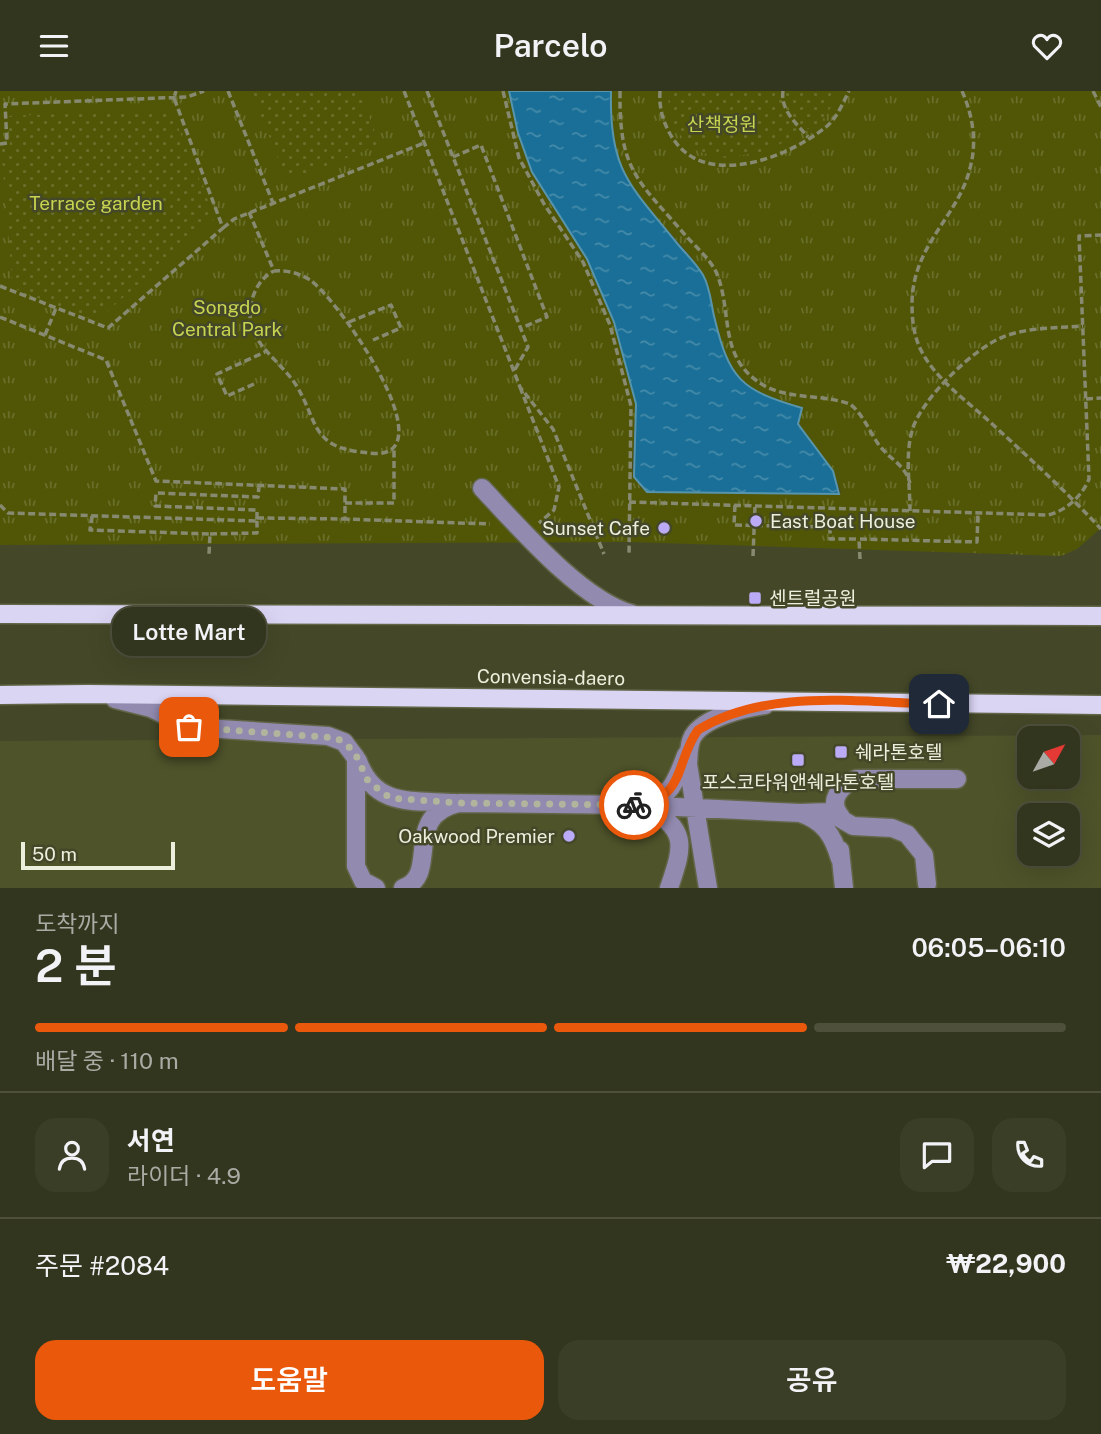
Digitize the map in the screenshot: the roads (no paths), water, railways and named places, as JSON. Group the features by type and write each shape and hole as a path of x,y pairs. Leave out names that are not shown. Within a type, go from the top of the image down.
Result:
{"main road":[{"path":"0,614 1101,616"},
{"name":"Convensia-daero","path":"0,695 1101,705"}],"street":[{"path":"482,488 546,554 595,596 609,606 638,615"},
{"path":"87,694 131,702 189,727 337,738 349,746 368,781 382,794 399,799 459,803 636,805 829,812 858,827"},
{"path":"636,805 653,802 673,788 689,745 698,730 734,713 757,706 799,702"},
{"path":"689,745 688,764 708,888"},
{"path":"356,758 356,866 363,881 376,888"},
{"path":"841,817 834,807 835,797 843,787 856,779 957,779"},
{"path":"403,888 416,881 420,875 423,837 429,824 441,810 459,803"},
{"path":"636,805 660,816 680,840 682,851 669,888"},
{"path":"800,813 818,820 834,840 844,888"},
{"path":"840,859 842,834 858,827 892,828 912,838 924,855 927,884"}],"water":[{"path":"509,91 611,91 611,118 618,158 634,190 703,275 725,354 732,368 751,388 802,408 798,424 833,471 839,494 647,492 634,477 636,404 614,322 587,259 532,172 518,133"}],"place":[{"name":"East Boat House","path":"756,521"},
{"name":"Sunset Cafe","path":"664,528"},
{"name":"센트럴공원","path":"755,598"},
{"name":"Lotte Mart","path":"189,727"},
{"name":"쉐라톤호텔","path":"841,752"},
{"name":"포스코타워앤쉐라톤호텔","path":"798,760"},
{"name":"Oakwood Premier","path":"569,836"}],"park label":[{"name":"산책정원","path":"722,124"},
{"name":"Terrace garden","path":"96,203"},
{"name":"Songdo Central Park","path":"227,318"}]}
